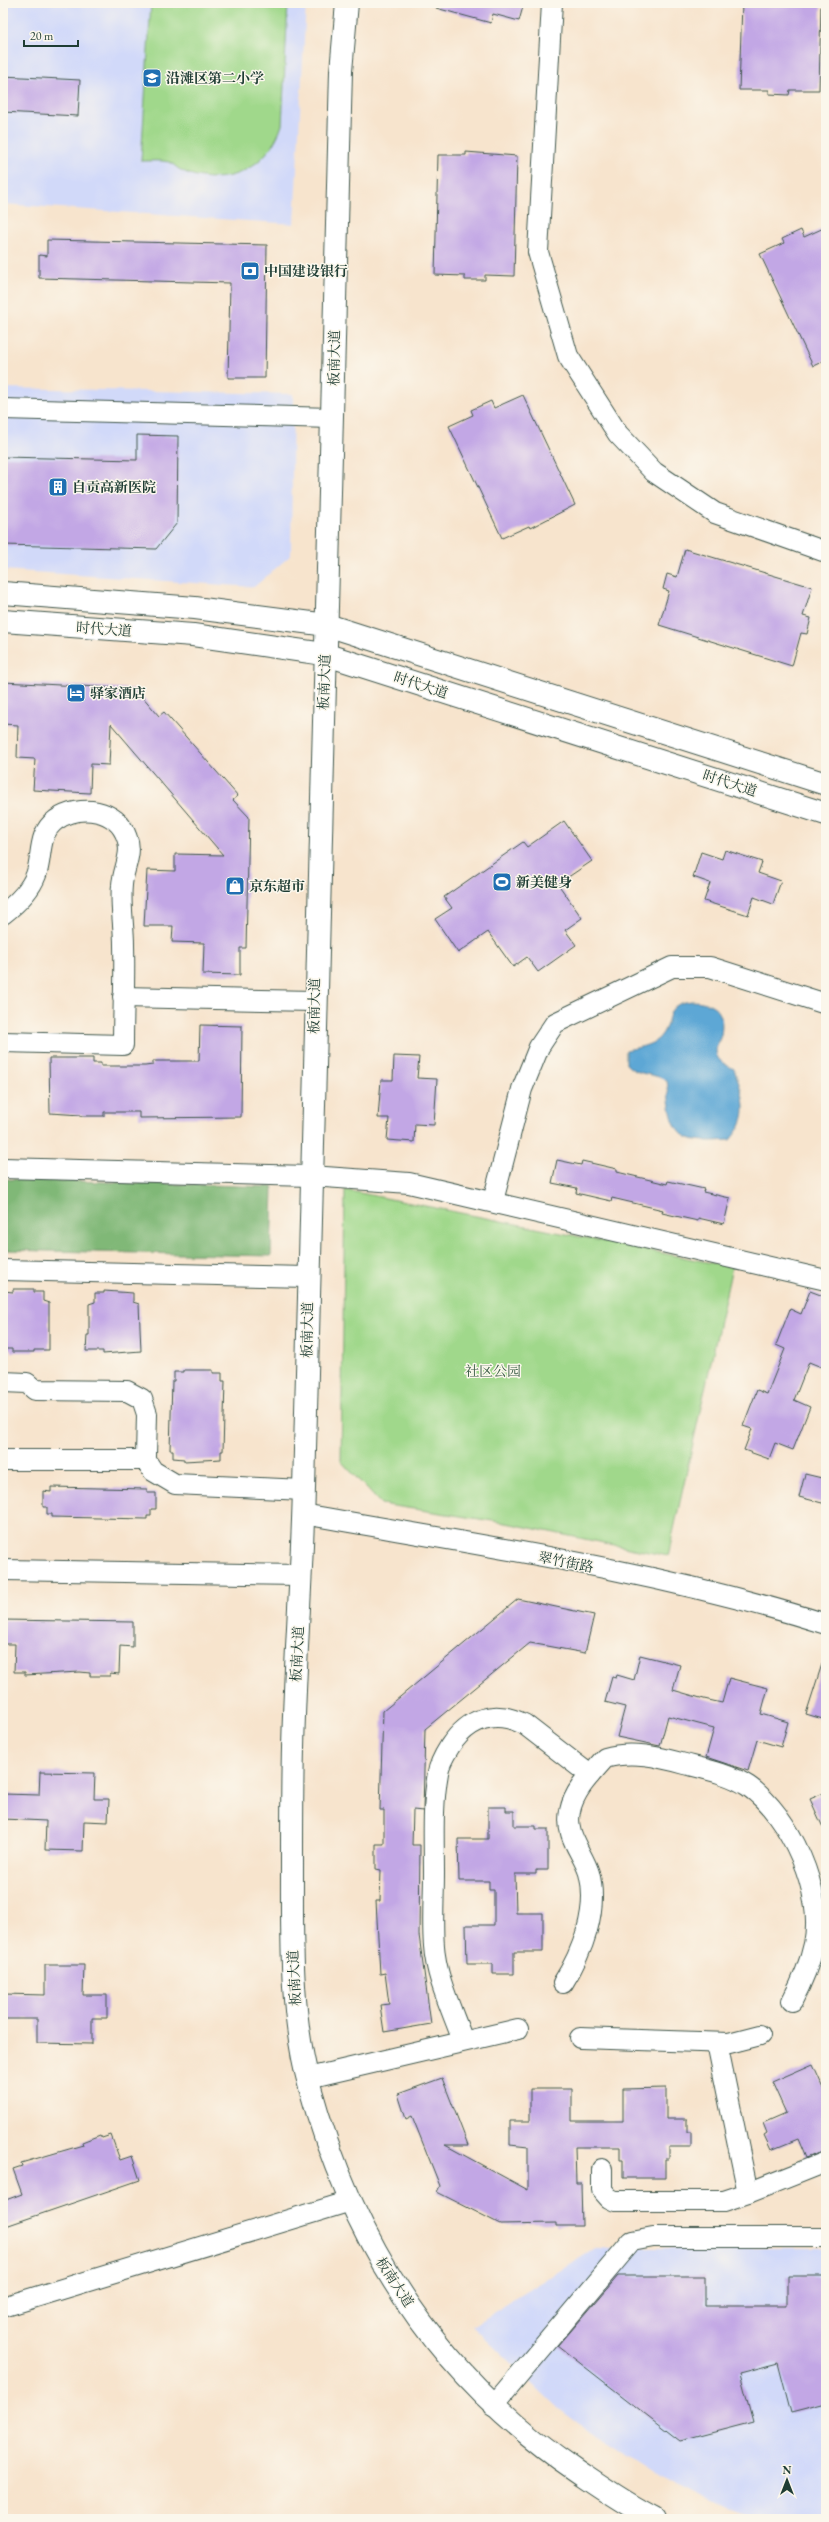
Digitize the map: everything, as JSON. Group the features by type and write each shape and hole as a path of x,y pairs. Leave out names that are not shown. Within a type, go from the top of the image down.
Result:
{"main road":[{"name":"板南大道","path":"347,3 341,71 327,625 324,654 314,1001 304,1490 293,1746 292,1945 296,2013 308,2078 331,2155 380,2262 408,2303 445,2355 493,2406 549,2452 631,2507 654,2519"},
{"name":"时代大道","path":"3,593 195,608 327,625 826,784"},
{"name":"时代大道","path":"3,622 193,635 324,654 826,814"}],"street":[{"path":"552,3 538,252 568,356 618,434 654,472 715,512 826,552"},
{"path":"3,409 332,418"},
{"path":"3,914 23,896 32,884 36,874 42,841 48,828 56,821 66,815 87,810 110,816 124,831 130,848 122,884 123,1045 3,1042"},
{"path":"493,1201 522,1089 539,1047 555,1023 672,967 710,967 826,1004"},
{"path":"123,997 314,1001"},
{"path":"3,1168 311,1176 409,1183 493,1201 826,1280"},
{"path":"3,1270 308,1277"},
{"path":"3,1382 27,1383 35,1390 127,1391 138,1395 144,1402 147,1412 145,1459 153,1471 175,1484 304,1490"},
{"path":"3,1460 133,1462 145,1459"},
{"name":"翠竹街路","path":"303,1514 650,1578 787,1612 826,1624"},
{"path":"3,1570 300,1575"},
{"path":"463,2041 438,1971 434,1946 434,1819 438,1772 446,1752 458,1734 482,1717 498,1716 513,1718 524,1724 590,1775"},
{"path":"563,1983 583,1944 590,1913 591,1892 589,1873 573,1840 569,1822 570,1810 575,1798 590,1775 605,1758 631,1754 662,1758 716,1772 747,1786 781,1820 796,1846 812,1895 820,1945 792,2001"},
{"path":"308,2078 518,2029"},
{"path":"580,2038 729,2043 760,2035"},
{"path":"717,2043 748,2193"},
{"path":"602,2169 603,2193 616,2201 724,2201 826,2162"},
{"path":"3,2307 351,2201"},
{"path":"493,2406 632,2241 653,2237 826,2237"}],"shaded area":[{"name":"沿滩区第二小学","path":"3,3 306,3 294,224 3,204"},
{"path":"3,388 293,394 291,555 254,587 3,570"},
{"path":"596,2248 826,2248 826,2518 754,2519 726,2509 653,2473 597,2437 559,2409 472,2326"}],"green space":[{"path":"151,3 288,3 282,125 270,148 262,158 252,166 229,176 216,178 190,174 169,162 141,161"},
{"path":"3,1179 273,1187 271,1256 3,1250"},
{"name":"社区公园","path":"345,1190 732,1267 668,1556 506,1523 381,1504 341,1461"}],"water":[{"path":"692,1001 707,1003 717,1009 720,1014 722,1026 716,1053 722,1062 734,1069 741,1089 744,1114 737,1131 730,1140 698,1140 683,1134 677,1128 673,1119 669,1103 667,1081 657,1076 636,1071 626,1064 626,1050 647,1045 658,1039 663,1033 672,1010 682,1003"}],"building":[{"path":"437,3 524,3 519,21 493,14 491,23 436,8"},
{"path":"742,3 821,3 819,90 790,90 789,95 769,94 769,90 739,90"},
{"path":"3,76 80,80 78,116 3,112"},
{"path":"466,152 517,156 514,276 485,275 485,280 465,280 465,276 435,275 438,155 466,155"},
{"path":"826,227 826,360 813,366 760,254 784,243 782,239 801,230 804,237"},
{"path":"47,240 267,245 265,378 228,378 230,283 39,278 39,255 47,256"},
{"path":"523,395 575,505 530,528 529,526 502,538 449,426 473,415 471,410 491,401 494,408"},
{"path":"137,435 178,436 177,523 156,549 3,545 3,457 137,460"},
{"path":"685,549 812,587 803,616 811,618 807,634 801,633 792,666 659,625 669,591 663,589 667,574 677,577"},
{"path":"3,682 136,689 159,716 164,712 238,796 233,800 249,817 246,948 240,948 240,975 203,974 204,943 172,942 173,926 144,926 147,870 175,871 175,854 223,855 111,724 109,765 91,764 90,793 33,790 35,759 17,758 18,725 3,724"},
{"path":"564,821 592,861 558,884 582,918 565,930 576,945 538,972 527,957 513,967 488,932 458,953 435,919 452,908 444,897 523,842 527,847"},
{"path":"725,850 762,862 758,873 781,881 773,904 754,897 748,915 704,901 710,883 693,877 701,852 722,859"},
{"path":"200,1025 242,1026 241,1117 139,1118 139,1112 104,1112 104,1116 81,1116 50,1113 49,1058 93,1058 93,1063 101,1063 101,1066 145,1066 153,1065 153,1061 199,1061"},
{"path":"394,1056 419,1057 417,1078 437,1079 434,1125 415,1124 414,1142 387,1140 389,1118 378,1118 381,1080 393,1080"},
{"path":"557,1160 581,1165 582,1161 617,1169 617,1172 667,1184 668,1181 704,1189 703,1192 730,1198 724,1224 698,1218 698,1221 662,1213 663,1210 612,1198 611,1201 576,1193 577,1188 552,1183"},
{"path":"13,1289 34,1289 34,1292 43,1292 43,1301 49,1303 49,1350 12,1352 12,1349 3,1349 4,1291 13,1292"},
{"path":"104,1291 133,1293 133,1302 139,1304 141,1351 103,1354 103,1351 86,1351 87,1335 89,1335 89,1304 95,1302 95,1293 104,1293"},
{"path":"810,1291 826,1297 826,1369 809,1362 794,1400 810,1407 793,1450 775,1443 769,1459 744,1450 752,1429 743,1426 757,1390 767,1394 785,1349 776,1345 790,1309 801,1314"},
{"path":"184,1370 213,1370 213,1373 222,1373 222,1381 225,1381 223,1451 221,1451 221,1459 184,1461 184,1459 173,1458 173,1450 170,1450 172,1381 174,1381 174,1372 184,1372"},
{"path":"805,1474 826,1479 826,1504 799,1497"},
{"path":"51,1487 147,1489 147,1493 156,1493 156,1509 151,1509 151,1516 147,1516 147,1519 52,1517 52,1514 47,1514 47,1507 43,1507 43,1491 51,1492"},
{"path":"518,1599 594,1615 585,1653 530,1643 425,1729 423,1811 413,1810 412,1845 420,1845 419,1935 431,2024 384,2032 380,2005 389,2004 385,1973 380,1974 376,1901 380,1901 381,1870 376,1869 376,1844 384,1844 384,1810 380,1810 383,1711"},
{"path":"3,1620 133,1622 133,1647 120,1646 119,1674 110,1673 110,1676 90,1676 90,1673 80,1672 25,1675 25,1672 14,1672 15,1644 3,1644"},
{"path":"640,1655 680,1665 673,1690 704,1699 722,1703 729,1678 768,1688 761,1714 788,1722 781,1747 757,1740 748,1771 706,1757 714,1728 668,1716 660,1746 617,1737 625,1707 605,1702 612,1677 616,1678 617,1675 634,1680"},
{"path":"823,1661 826,1661 826,1720 806,1714"},
{"path":"40,1772 95,1773 94,1799 109,1799 108,1822 84,1821 83,1851 45,1850 46,1821 3,1819 3,1794 39,1795"},
{"path":"826,1792 826,1834 810,1799"},
{"path":"488,1807 506,1807 506,1811 514,1811 514,1826 536,1826 536,1829 548,1829 548,1870 536,1870 536,1874 515,1874 516,1913 543,1913 543,1952 514,1952 514,1974 493,1974 493,1964 467,1964 466,1925 494,1925 494,1890 489,1890 489,1881 459,1881 458,1839 488,1839"},
{"path":"45,1965 84,1965 83,1995 107,1995 107,2018 92,2018 92,2044 37,2043 37,2019 3,2019 3,1994 45,1995"},
{"path":"813,2064 826,2093 826,2151 806,2158 798,2139 771,2150 764,2135 767,2133 763,2123 786,2113 772,2082"},
{"path":"442,2078 468,2145 445,2145 528,2190 528,2147 510,2145 510,2121 530,2121 530,2089 572,2089 572,2121 623,2121 623,2089 666,2088 666,2119 687,2119 687,2132 691,2132 691,2147 669,2147 669,2159 665,2159 665,2178 623,2178 623,2160 620,2160 620,2147 575,2147 576,2183 581,2183 582,2226 556,2226 556,2223 500,2224 437,2192 440,2186 412,2116 406,2119 398,2094"},
{"path":"100,2135 102,2138 111,2135 120,2160 132,2156 140,2180 3,2227 3,2201 22,2194 13,2169 22,2166 21,2163 83,2145 82,2142"},
{"path":"618,2276 705,2276 705,2306 787,2306 787,2276 826,2276 826,2404 791,2413 778,2363 740,2373 753,2422 680,2441 558,2346"}],"place":[{"name":"沿滩区第二小学","path":"152,78"},
{"name":"中国建设银行","path":"250,271"},
{"name":"自贡高新医院","path":"58,487"},
{"name":"驿家酒店","path":"76,693"},
{"name":"新美健身","path":"502,882"},
{"name":"京东超市","path":"235,886"}]}
